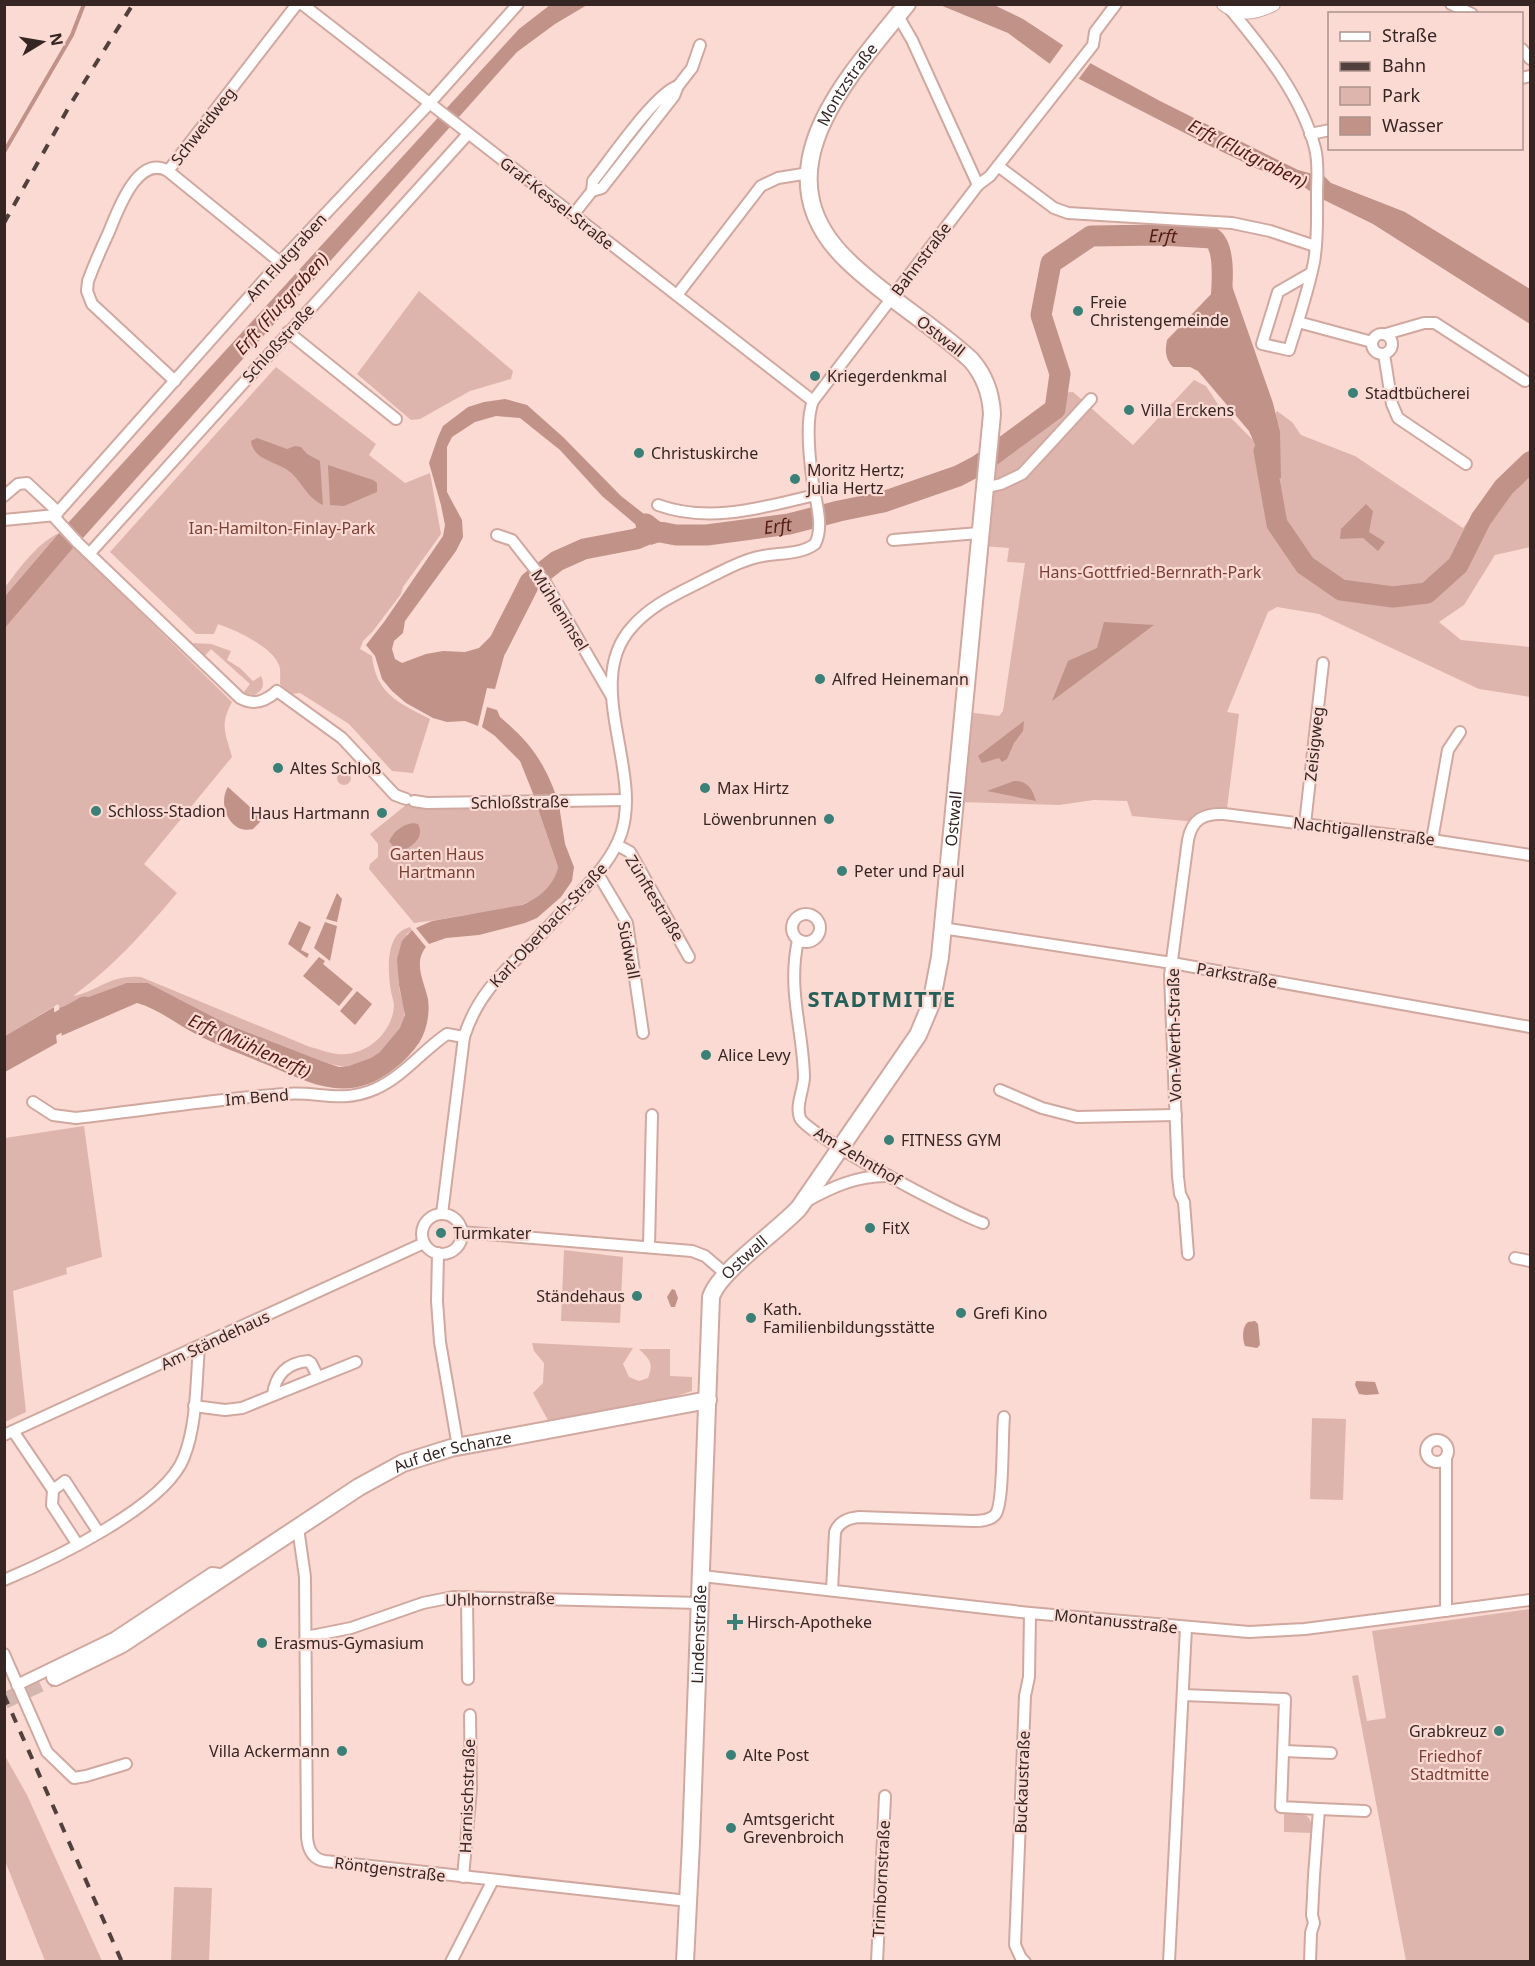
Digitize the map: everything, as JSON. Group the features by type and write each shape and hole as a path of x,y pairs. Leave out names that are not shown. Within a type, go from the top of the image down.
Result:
{"main road":[{"name":"Montzstraße","path":"892,298 851,264 831,242 813,207 809,173 816,136 832,102 903,10"},
{"name":"Ostwall","path":"710,1305 715,1287 726,1274 784,1224 804,1203 923,1026 935,988 992,414 991,398 980,371 966,355 892,298"},
{"name":"Lindenstraße","path":"685,1962 702,1576 710,1305"},
{"name":"Auf der Schanze","path":"55,1677 122,1644 395,1466 421,1456 458,1447 708,1400"}],"street":[{"name":"Schweidweg","path":"175,381 94,307 89,299 88,281 128,190 146,171 157,167 168,171 297,4"},
{"name":"Graf-Kessel-Straße","path":"302,4 813,401"},
{"name":"Am Flutgraben","path":"57,514 279,262 429,104 518,4"},
{"name":"Bahnstraße","path":"813,401 978,185 990,176 1087,53 1093,45 1095,32 1116,4"},
{"path":"1227,7 1247,12 1273,4"},
{"path":"1451,4 1468,12"},
{"path":"1227,7 1279,72 1296,103 1316,151 1315,246 1311,273 1298,322 1289,350 1262,344 1278,292 1311,273"},
{"path":"903,10 912,40 978,185"},
{"path":"573,215 592,191 602,188 674,96 678,86 692,68 700,45"},
{"path":"1310,134 1328,130"},
{"name":"Schloßstraße","path":"90,553 468,134"},
{"path":"998,166 1054,208 1063,212 1232,223 1261,228 1315,246"},
{"path":"168,171 279,262"},
{"path":"677,294 761,186 778,178 809,173"},
{"path":"1298,322 1372,342"},
{"path":"1386,334 1391,339 1392,345 1389,351 1384,354 1374,351 1372,342 1376,336 1424,323 1435,323 1525,381"},
{"path":"288,332 396,419"},
{"path":"1384,354 1392,404 1398,418 1466,464"},
{"path":"985,480 1001,484 1022,474 1091,399"},
{"path":"658,505 684,512 725,513 816,498 809,420 813,401"},
{"path":"4,495 18,484 27,483 57,514"},
{"name":"Karl-Oberbach-Straße","path":"442,1214 464,1037 474,1011 486,992 598,873 617,845 624,827 625,775 612,697 613,676 619,649 629,630 649,610 678,593 747,560 800,550 815,544 819,529 816,498"},
{"path":"4,520 57,514"},
{"name":"Schloßstraße","path":"57,514 55,518 78,543 244,700 252,703 259,702 266,700 276,692 342,738 395,795 427,803 626,800"},
{"path":"893,540 979,533"},
{"name":"Mühleninsel","path":"497,536 512,540 533,565 612,697"},
{"name":"Zeisigweg","path":"1305,824 1323,663"},
{"path":"1432,840 1448,750 1460,732"},
{"name":"Nachtigallenstraße","path":"1198,819 1210,814 1224,814 1432,840 1530,855"},
{"name":"Von-Werth-Straße","path":"1188,1254 1184,1202 1179,1185 1170,975 1189,834 1198,819"},
{"name":"Zünftestraße","path":"617,845 630,852 689,957"},
{"name":"Südwall","path":"598,873 627,923 643,1033"},
{"name":"Parkstraße","path":"942,928 1172,963 1530,1027"},
{"name":"Am Zehnthof","path":"798,940 794,958 794,977 803,1070 800,1117 812,1130 842,1149 958,1213 983,1223"},
{"name":"Im Bend","path":"33,1102 53,1114 76,1118 285,1094 338,1098 374,1089 394,1078 447,1034 464,1037"},
{"path":"1000,1090 1031,1104 1077,1117 1176,1115"},
{"path":"649,1247 652,1116"},
{"path":"804,1203 849,1181 873,1176 889,1176"},
{"path":"442,1214 454,1218 461,1232 460,1242 456,1247 444,1253 438,1253 432,1251 424,1243 422,1229 425,1223 436,1215 442,1214"},
{"path":"461,1232 649,1247 701,1254 726,1274"},
{"name":"Am Ständehaus","path":"9,1433 424,1243"},
{"path":"438,1253 437,1301 440,1342 458,1447"},
{"path":"1515,1258 1530,1261"},
{"path":"4,1580 99,1533 153,1497 171,1480 181,1466 189,1443 199,1347"},
{"path":"273,1395 276,1380 285,1368 308,1361 318,1377"},
{"path":"194,1406 233,1410 356,1362"},
{"path":"832,1590 835,1532 840,1524 848,1520 859,1517 973,1521 987,1520 996,1514 1000,1502 1004,1417"},
{"path":"9,1433 53,1490 52,1505 78,1545"},
{"path":"1446,1458 1446,1611"},
{"path":"53,1490 65,1481 99,1533"},
{"name":"Röntgenstraße","path":"298,1528 304,1569 307,1837 311,1853 325,1861 688,1901"},
{"name":"Auf der Schanze","path":"17,1685 114,1638 212,1573 227,1575"},
{"name":"Montanusstraße","path":"702,1576 1030,1613 1250,1632 1277,1632 1530,1600"},
{"path":"467,1597 468,1679"},
{"name":"Uhlhornstraße","path":"306,1637 351,1628 430,1601 467,1597 700,1603"},
{"name":"Buckaustraße","path":"1017,1952 1015,1945 1025,1696 1029,1677 1030,1613"},
{"path":"1169,1962 1186,1628"},
{"path":"4,1654 47,1752 66,1772 74,1778 126,1764"},
{"path":"1183,1695 1285,1699 1281,1807 1365,1810"},
{"name":"Harnischstraße","path":"463,1877 470,1804 470,1715"},
{"path":"1284,1751 1331,1754"},
{"name":"Trimbornstraße","path":"877,1962 885,1796"},
{"path":"1310,1962 1319,1809"},
{"path":"451,1962 493,1880"},
{"path":"1009,1962 1017,1952 1025,1962"}],"green space":[{"path":"419,291 513,371 511,379 470,391 420,419 411,420 357,374"},
{"name":"Ian-Hamilton-Finlay-Park","path":"276,367 376,444 369,455 405,483 430,473 441,534 403,587 401,594 363,641 360,649 372,656 378,680 391,696 430,719 413,773 392,771 349,724 300,693 291,694 280,684 280,667 275,658 261,645 218,624 214,634 196,634 110,552"},
{"name":"Hans-Gottfried-Bernrath-Park","path":"1194,380 1206,386 1219,406 1254,441 1277,411 1292,422 1301,435 1355,456 1463,528 1507,473 1530,449 1530,547 1495,555 1464,605 1439,622 1461,640 1530,647 1530,697 1479,689 1319,614 1277,607 1268,612 1227,712 1239,714 1226,816 1197,822 1132,816 1127,801 1094,800 1059,805 959,802 966,712 999,716 1003,711 1025,563 1007,562 1009,548 983,546 991,455 1055,410 1057,393 1073,392 1133,445"},
{"path":"59,533 5,596 5,587 29,557 43,543"},
{"name":"Schloss-Stadion","path":"74,547 232,702 225,724 232,757 144,864 177,893 128,948 73,996 112,980 141,977 310,1047 334,1053 357,1052 375,1042 388,1026 394,1006 389,975 392,945 402,931 410,927 412,930 407,934 399,974 404,1018 397,1035 391,1042 368,1060 350,1066 327,1063 229,1025 148,983 59,1008 58,1004 5,1036 5,628"},
{"path":"192,643 211,644 231,651 227,660 240,668 253,681 261,676 263,684 261,689 254,695 243,693 250,684 211,649 204,657"},
{"path":"344,771 349,773 351,778 349,783 344,785 339,783 337,778 339,773"},
{"name":"Garten Haus Hartmann","path":"406,805 475,809 537,806 558,867 553,881 545,892 521,905 414,923 369,869 370,864 378,857 378,844 370,834"},
{"path":"84,1126 102,1257 66,1268 67,1274 13,1291 26,1412 5,1422 5,1138"},
{"path":"564,1250 623,1257 620,1323 561,1321"},
{"path":"532,1343 633,1348 623,1364 629,1377 639,1381 648,1378 651,1365 639,1349 670,1349 670,1376 692,1377 692,1391 667,1399 550,1424 533,1393 543,1383 544,1363 534,1351"},
{"path":"1312,1418 1346,1419 1343,1500 1310,1499"},
{"name":"Friedhof Stadtmitte","path":"1530,1609 1530,1961 1406,1961 1352,1676 1358,1675 1367,1721 1386,1718 1372,1631"},
{"path":"5,1756 27,1795 102,1961 45,1961 5,1861"},
{"path":"1284,1814 1301,1814 1308,1817 1312,1833 1284,1832"},
{"path":"174,1887 212,1888 209,1961 171,1961"}],"water":[{"name":"Erft (Flutgraben)","path":"550,5 587,5 555,24 517,52 83,538 67,524 519,29"},
{"name":"Erft (Flutgraben)","path":"940,5 994,5 1023,19 1090,63 1160,101 1298,170 1313,174 1320,172 1331,183 1405,212 1530,289 1530,324 1373,224 1320,198 1304,187 1258,169 1210,146 1050,64 1008,33"},
{"path":"1232,286 1273,403 1280,432 1281,478 1260,479 1256,447 1249,431 1198,371 1190,367 1173,367 1166,354 1167,340 1215,290"},
{"path":"505,399 527,405 563,437 621,496 653,521 671,526 672,538 651,545 641,529 602,496 560,450 520,418 496,416 475,422 452,437 447,447 447,492 462,520 463,537 456,551 405,621 403,633 394,641 392,649 395,659 402,663 426,654 443,651 465,652 479,648 498,629 504,630 509,638 495,689 487,688 478,726 465,721 447,722 433,718 406,703 392,691 382,679 375,656 366,645 443,536 445,525 429,463 443,426 468,407"},
{"path":"257,438 287,449 295,446 301,447 307,454 320,461 323,505 311,497 286,469 264,459 255,452 251,441"},
{"path":"328,465 373,480 377,483 377,492 344,506 330,505"},
{"path":"1366,504 1373,511 1369,532 1385,542 1378,551 1363,538 1340,539 1341,529"},
{"path":"59,533 74,547 5,628 5,596"},
{"path":"1104,622 1154,625 1052,701 1068,661 1097,648"},
{"path":"487,707 497,710 500,717 534,752 556,795 534,796 520,761 495,736 482,727"},
{"path":"1024,721 1023,731 1014,743 1007,759 1002,762 999,758 982,763 978,756"},
{"path":"1014,781 1023,782 1029,786 1036,801 987,791"},
{"path":"228,787 263,819 253,829 245,830 238,827 228,817 224,802"},
{"path":"559,805 565,844 574,867 572,881 561,897 537,918 525,923 479,935 446,938 429,944 416,928 432,921 522,905 545,891 558,867 537,806"},
{"path":"418,824 419,837 401,852 396,850 389,841 391,837 405,825"},
{"path":"337,893 342,899 337,922 326,919"},
{"path":"299,921 311,927 301,950 309,954 307,958 288,944"},
{"path":"325,922 337,926 330,961 314,948"},
{"path":"412,930 426,947 420,959 420,966 429,1005 426,1027 419,1043 401,1063 378,1080 362,1086 332,1088 317,1085 212,1042 159,1012 137,1003 61,1036 59,1008 127,983 148,983 229,1025 327,1063 339,1067 349,1066 380,1052 400,1028 405,1015 397,959 402,941"},
{"path":"319,957 325,961 323,964 353,989 339,1006 303,976"},
{"path":"357,991 372,1004 355,1025 340,1011"},
{"path":"54,1007 57,1043 5,1072 5,1036"},
{"path":"672,1289 675,1290 678,1298 675,1307 671,1307 667,1297"},
{"path":"1255,1321 1258,1324 1260,1345 1257,1348 1245,1346 1243,1336 1246,1324"},
{"path":"1356,1381 1375,1382 1379,1394 1359,1394 1355,1385"}],"pier":[{"path":"1064,44 1092,61 1077,81 1048,66"},
{"path":"59,1005 62,1039 60,1038 60,1043 57,1043 54,1007"}],"waterway":[{"path":"4,152 72,35 84,4"},
{"name":"Erft","path":"646,524 655,531 676,535 707,535 789,524 883,502 958,476 979,465 1055,409 1060,374 1041,315 1051,263 1091,236 1161,235 1212,238 1217,244 1222,262 1220,315"},
{"name":"Erft","path":"1264,451 1277,524 1305,565 1341,590 1393,597 1427,593 1458,565 1481,519 1504,487 1530,462"},
{"name":"Erft","path":"489,655 497,647 530,582 557,561 584,549 636,539 655,531"},
{"name":"Erft (Mühlenerft)","path":"4,1053 85,1007"}],"tunnel":[{"path":"4,1701 55,1677"}],"railway":[{"path":"4,223 70,105 133,4"},
{"path":"4,1695 122,1962"}],"place":[{"name":"Freie Christengemeinde","path":"1078,311"},
{"name":"Kriegerdenkmal","path":"815,376"},
{"name":"Stadtbücherei","path":"1353,393"},
{"name":"Villa Erckens","path":"1129,410"},
{"name":"Christuskirche","path":"639,453"},
{"name":"Moritz Hertz; Julia Hertz","path":"795,479"},
{"name":"Alfred Heinemann","path":"820,679"},
{"name":"Altes Schloß","path":"278,768"},
{"name":"Max Hirtz","path":"705,788"},
{"name":"Schloss-Stadion","path":"96,811"},
{"name":"Haus Hartmann","path":"382,813"},
{"name":"Löwenbrunnen","path":"829,819"},
{"name":"Peter und Paul","path":"842,871"},
{"name":"Alice Levy","path":"706,1055"},
{"name":"FITNESS GYM","path":"889,1140"},
{"name":"FitX","path":"870,1228"},
{"name":"Turmkater","path":"441,1233"},
{"name":"Ständehaus","path":"637,1296"},
{"name":"Grefi Kino","path":"961,1313"},
{"name":"Kath. Familienbildungsstätte","path":"751,1318"},
{"name":"Hirsch-Apotheke","path":"735,1622"},
{"name":"Erasmus-Gymasium","path":"262,1643"},
{"name":"Grabkreuz","path":"1499,1731"},
{"name":"Villa Ackermann","path":"342,1751"},
{"name":"Alte Post","path":"731,1755"},
{"name":"Amtsgericht Grevenbroich","path":"731,1828"}],"district":[{"name":"STADTMITTE","path":"882,998"}]}
